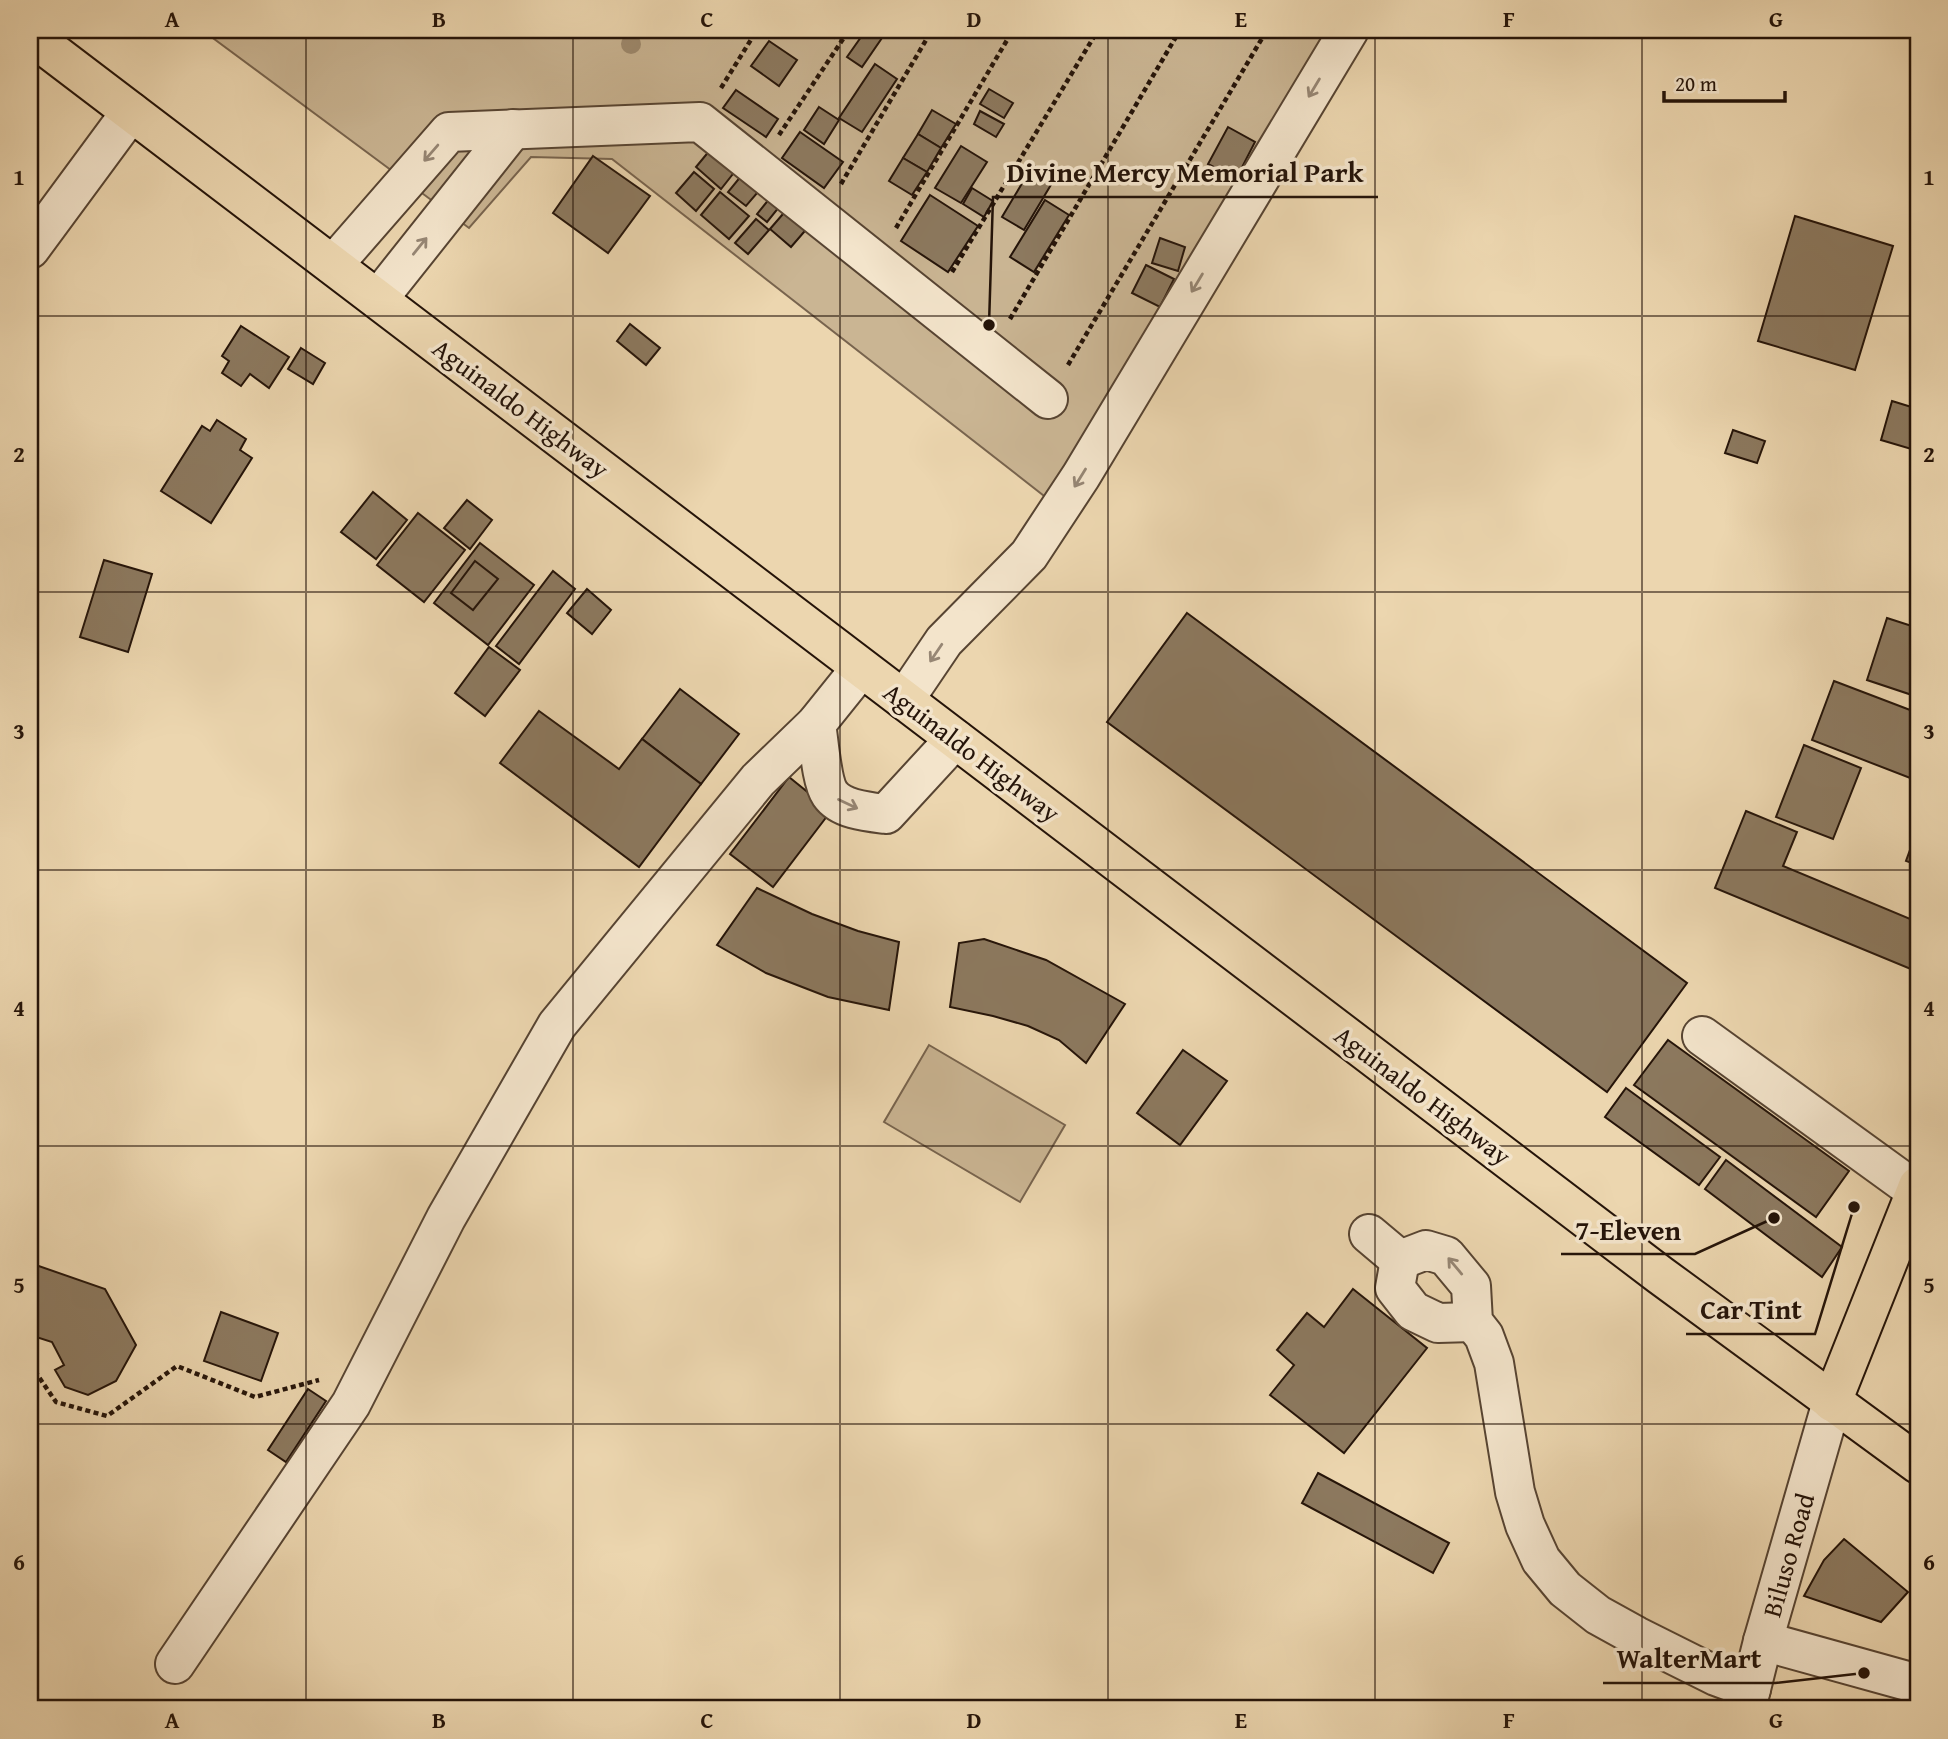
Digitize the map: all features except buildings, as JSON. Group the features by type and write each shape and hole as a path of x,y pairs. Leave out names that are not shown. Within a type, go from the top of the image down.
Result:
{"main road":[{"name":"Aguinaldo Highway","path":"30,35 1649,1267 1918,1464"},
{"path":"1832,1402 1917,1188"}],"street":[{"path":"904,700 944,640 1037,544 1088,465 1349,30"},
{"path":"30,249 131,112"},
{"path":"333,265 449,132 700,122 1048,399"},
{"path":"378,299 513,129"},
{"path":"176,1664 352,1404 446,1218 558,1025 758,780 816,724 861,668"},
{"path":"816,724 824,777 830,794 842,803 864,811 886,814 955,739"},
{"path":"1702,1036 1917,1188"},
{"path":"1369,1234 1400,1260"},
{"path":"1400,1260 1426,1251 1447,1256 1471,1286 1474,1322 1484,1336 1493,1363 1515,1492 1525,1525 1541,1560 1565,1588 1598,1615 1716,1676 1749,1699"},
{"path":"1400,1260 1395,1288 1413,1311 1438,1323 1474,1322"},
{"name":"Biluso Road","path":"1749,1699 1832,1402"},
{"path":"1763,1642 1918,1684"}],"path":[{"path":"700,122 757,30"},
{"path":"757,168 849,30"},
{"path":"820,218 932,30"},
{"path":"876,262 1013,30"},
{"path":"932,306 1098,30"},
{"path":"990,352 1180,30"},
{"path":"1048,399 1266,30"},
{"path":"30,1364 56,1402 107,1416 177,1366 255,1397 370,1366"}],"shaded area":[{"path":"202,30 1328,30 1048,499 612,159 531,157 469,228"},
{"path":"929,1045 1065,1125 1020,1202 884,1122"}],"place":[{"name":"Divine Mercy Memorial Park","path":"989,325"},
{"name":"Car Tint","path":"1854,1207"},
{"name":"7-Eleven","path":"1774,1218"},
{"name":"WalterMart","path":"1864,1673"}]}
